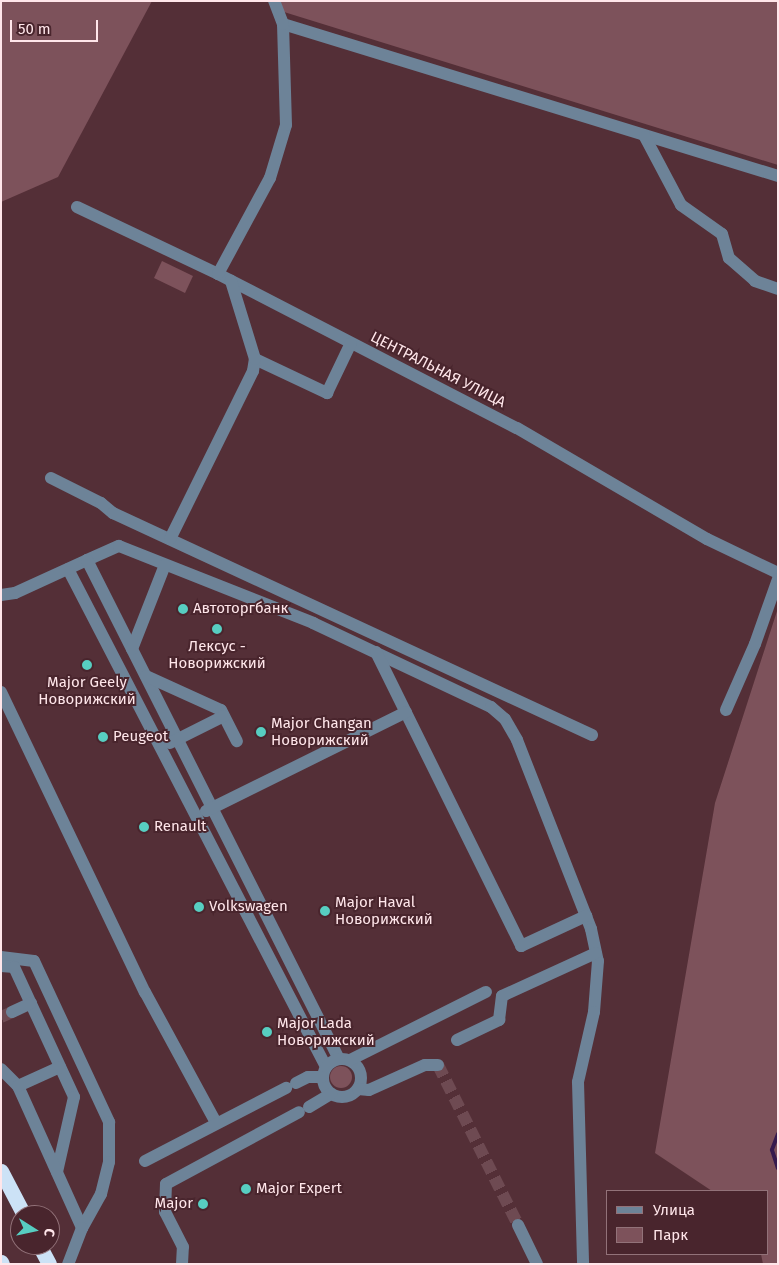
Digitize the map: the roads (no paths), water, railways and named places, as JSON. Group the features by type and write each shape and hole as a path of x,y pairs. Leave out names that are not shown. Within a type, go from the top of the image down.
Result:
{"highway":[{"path":"1,1171 19,1205"}],"street":[{"path":"218,274 270,178 279,155 286,125 288,96 283,24 274,1"},
{"path":"283,24 645,137 778,176"},
{"path":"645,137 681,205 722,234 729,258 755,281 778,289"},
{"name":"ЦЕНТРАЛЬНАЯ УЛИЦА","path":"77,207 218,274 517,428 707,539 778,574"},
{"path":"170,539 253,371 255,359 231,282"},
{"path":"255,359 327,393 351,343"},
{"path":"51,478 101,503 113,513 592,735"},
{"path":"1,595 15,593 119,546 313,622 491,707 505,718 517,740 586,916 596,953 594,1012 578,1082 583,1264"},
{"path":"87,560 344,1060 360,1072 358,1089"},
{"path":"132,649 165,565"},
{"path":"68,569 197,816 324,1072 331,1094"},
{"path":"726,710 755,644 778,579"},
{"path":"376,652 521,946 586,916"},
{"path":"146,676 221,710 237,741"},
{"path":"1,692 145,992 216,1123"},
{"path":"197,816 406,712"},
{"path":"161,747 224,716"},
{"path":"458,1040 498,1020 502,996 596,953"},
{"path":"1,956 34,961 109,1122 109,1162 101,1194 82,1228 68,1264"},
{"path":"1,966 14,967 74,1097 56,1172"},
{"path":"145,1161 291,1085 324,1072 344,1060 486,992"},
{"path":"12,1012 31,1003"},
{"path":"182,1264 183,1247 165,1212 166,1184 331,1094 343,1097 358,1089 369,1090 425,1064 438,1065"},
{"path":"18,1086 60,1067"},
{"path":"1,1069 18,1086 82,1228"},
{"path":"518,1225 537,1264"}],"waterway":[{"path":"778,1134 772,1150 778,1168"}],"tunnel":[{"path":"1,1017 12,1012"},
{"path":"438,1065 518,1225"}],"place":[{"name":"Автоторгбанк","path":"183,609"},
{"name":"Лексус - Новорижский","path":"217,629"},
{"name":"Major Geely Новорижский","path":"87,665"},
{"name":"Major Changan Новорижский","path":"261,732"},
{"name":"Peugeot","path":"103,737"},
{"name":"Renault","path":"144,827"},
{"name":"Volkswagen","path":"199,907"},
{"name":"Major Haval Новорижский","path":"325,911"},
{"name":"Major Lada Новорижский","path":"267,1032"},
{"name":"Major Expert","path":"246,1189"},
{"name":"Major","path":"203,1204"}]}
